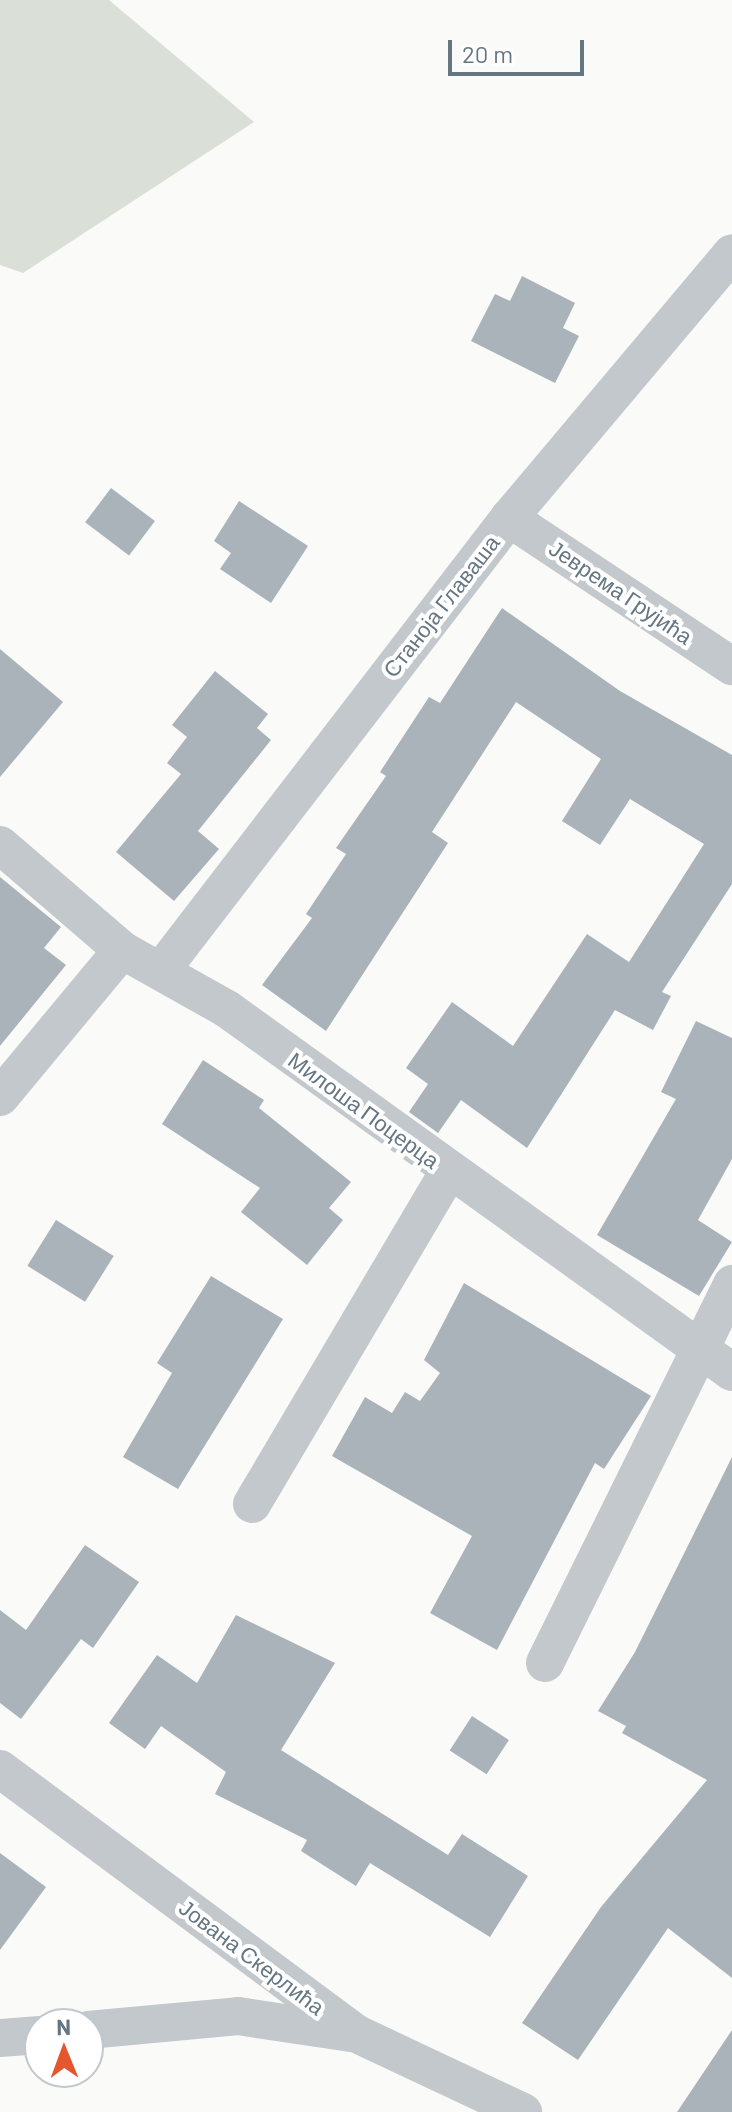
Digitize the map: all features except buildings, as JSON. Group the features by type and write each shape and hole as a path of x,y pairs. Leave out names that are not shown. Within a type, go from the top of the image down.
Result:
{"street":[{"name":"Станоја Главаша","path":"163,968 509,518 732,253"},
{"name":"Јеврема Грујића","path":"509,518 732,666"},
{"name":"Милоша Поцерца","path":"0,845 122,950 163,968 449,1171 695,1352 732,1372"},
{"path":"0,1097 122,950"},
{"path":"252,1504 449,1171"},
{"path":"545,1663 695,1352 732,1284"},
{"name":"Јована Скерлића","path":"0,1769 355,2033 523,2112"},
{"path":"104,2029 238,2016 355,2033"},
{"path":"0,2038 24,2036"}],"shaded area":[{"path":"0,0 109,0 254,122 23,273 0,265"}]}
